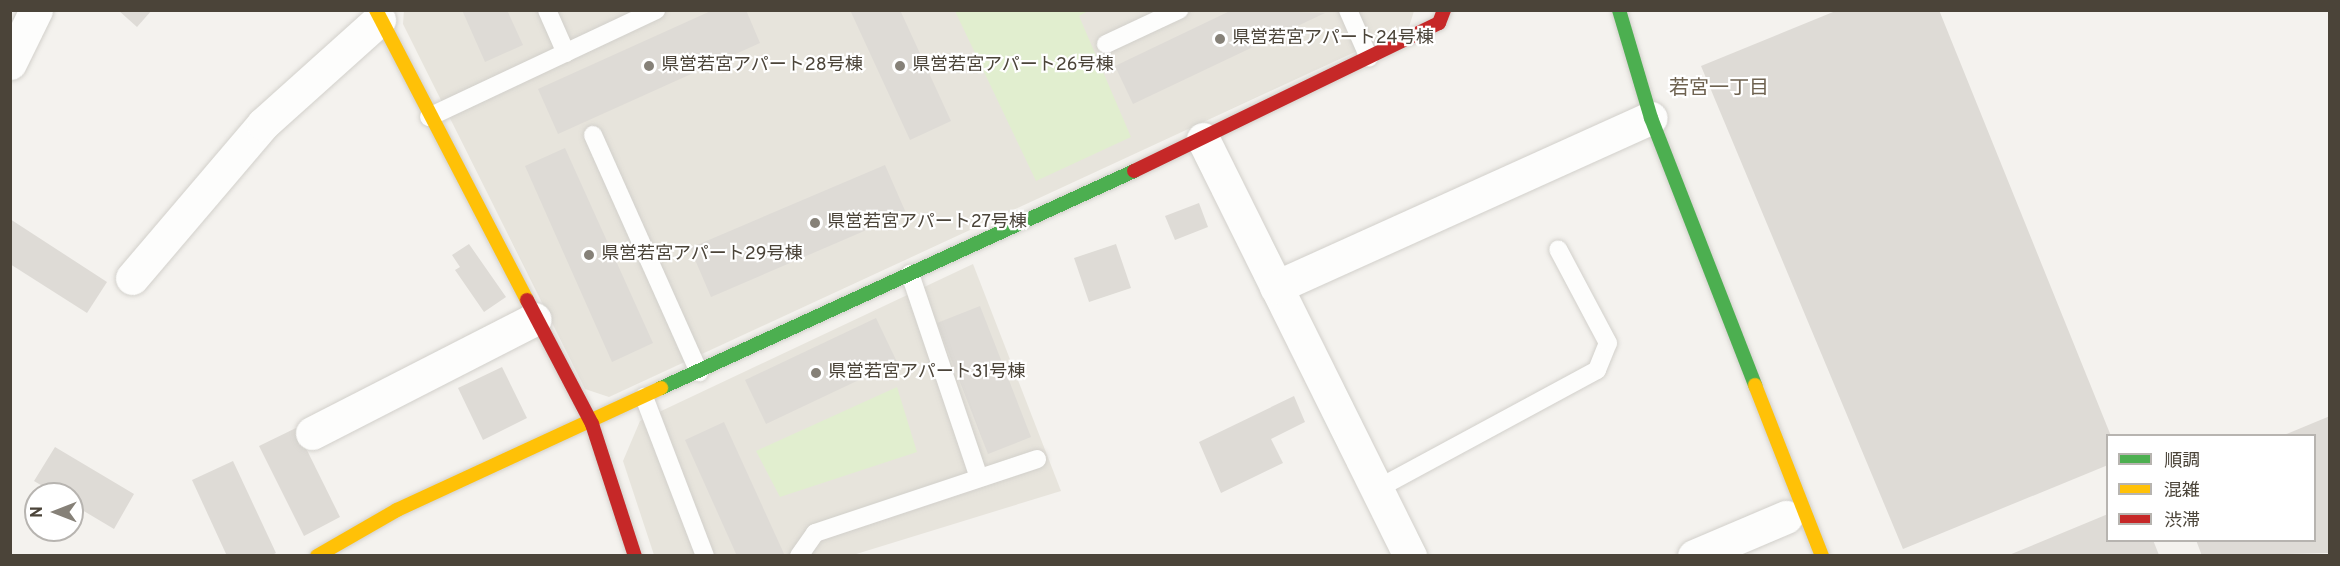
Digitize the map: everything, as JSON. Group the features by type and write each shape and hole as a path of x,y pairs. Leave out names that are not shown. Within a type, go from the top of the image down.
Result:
{"street":[{"path":"10,63 36,10"},
{"path":"316,555 397,510 592,424 644,397 1203,139 1439,23 1444,10"},
{"path":"1619,10 1651,118 1822,555"},
{"path":"132,278 263,124 378,15 429,117 592,424 636,555"},
{"path":"1276,287 1651,118"},
{"path":"1203,139 1410,555"},
{"path":"312,433 535,319"},
{"path":"1694,555 1786,517"}],"lane":[{"path":"547,10 566,53"},
{"path":"429,117 656,10"},
{"path":"1106,44 1179,10"},
{"path":"1347,10 1369,58"},
{"path":"593,135 699,372"},
{"path":"1377,489 1597,370 1608,344 1558,249"},
{"path":"910,274 979,478"},
{"path":"644,397 705,555"},
{"path":"800,555 815,533 1037,459"}],"shaded area":[{"path":"404,10 1414,11 1409,27 609,397 585,389 403,24"},
{"path":"973,264 1061,491 853,555 654,555 623,461 640,421"}],"green space":[{"path":"955,11 1088,11 1079,16 1131,137 1036,181"},
{"path":"897,387 917,452 780,497 756,451"}],"building":[{"path":"118,10 152,10 137,27"},
{"path":"462,10 507,10 523,45 485,62"},
{"name":"県営若宮アパート28号棟","path":"713,10 746,10 760,43 558,134 538,89"},
{"name":"県営若宮アパート26号棟","path":"850,10 900,10 951,121 910,140"},
{"name":"県営若宮アパート24号棟","path":"1232,10 1325,13 1133,104 1115,66"},
{"path":"1838,10 1939,10 2110,434 2106,434 2106,466 1903,549 1701,66"},
{"name":"県営若宮アパート29号棟","path":"565,148 653,343 612,362 525,166"},
{"name":"県営若宮アパート27号棟","path":"885,165 906,213 711,297 690,248"},
{"path":"1199,203 1208,227 1175,240 1165,216"},
{"path":"10,219 107,282 87,313 10,264"},
{"path":"469,244 506,297 484,312 455,270 460,267 452,255"},
{"path":"1116,244 1131,288 1089,302 1074,258"},
{"path":"980,306 1031,437 988,454 937,323"},
{"name":"県営若宮アパート31号棟","path":"876,318 897,362 766,424 745,380"},
{"path":"502,367 527,418 483,440 458,388"},
{"path":"1294,396 1305,422 1271,439 1283,463 1221,493 1199,442"},
{"path":"2330,416 2330,553 2202,556 2197,542 2316,542 2316,434 2286,434"},
{"path":"724,422 785,556 737,556 685,440"},
{"path":"296,428 340,517 304,536 259,446"},
{"path":"55,447 134,494 114,529 84,511 84,482 34,481"},
{"path":"233,461 276,553 270,556 227,556 192,480"},
{"path":"2106,515 2106,542 2154,542 2159,555 2009,555"}],"traffic: fast":[{"path":"1619,10 1651,118 1755,385"},
{"path":"661,388 1134,171"}],"traffic: slow":[{"path":"376,10 527,300"},
{"path":"1755,385 1822,556"},
{"path":"317,556 397,510 661,388"}],"traffic: jam":[{"path":"1134,171 1439,23 1444,10"},
{"path":"527,300 592,424 635,556"}],"place":[{"name":"県営若宮アパート24号棟","path":"1220,39"},
{"name":"県営若宮アパート28号棟","path":"649,66"},
{"name":"県営若宮アパート26号棟","path":"900,66"},
{"name":"県営若宮アパート27号棟","path":"815,223"},
{"name":"県営若宮アパート29号棟","path":"589,255"},
{"name":"県営若宮アパート31号棟","path":"816,373"}],"district":[{"name":"若宮一丁目","path":"1719,89"}]}
